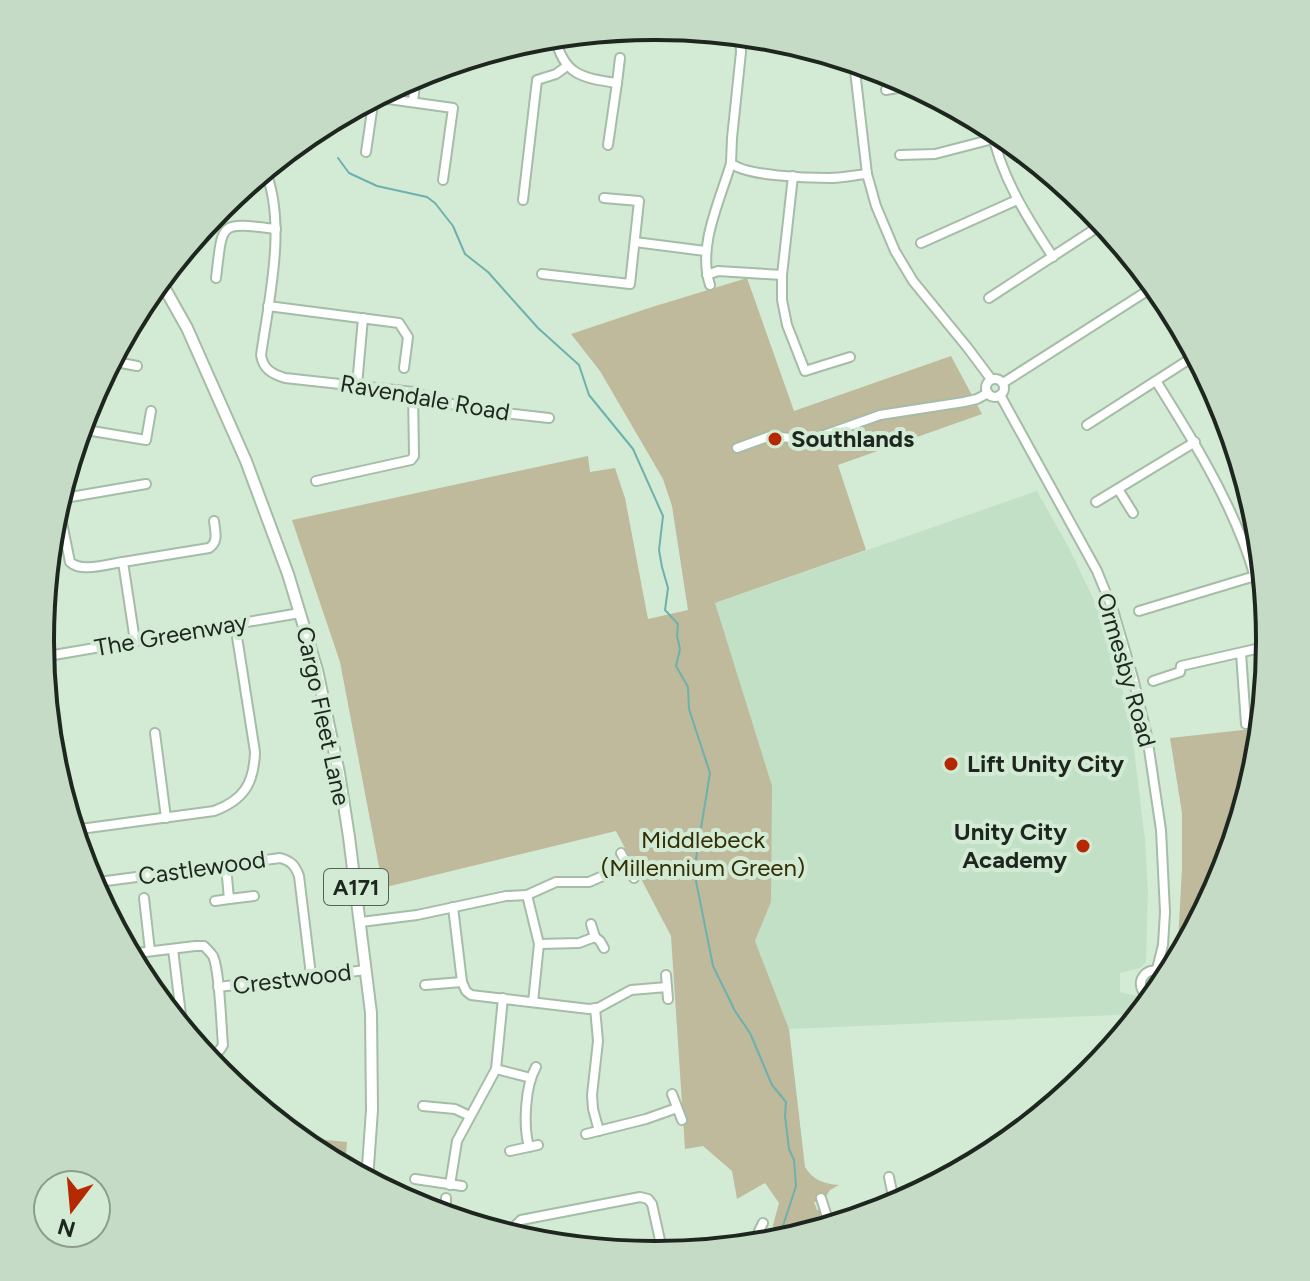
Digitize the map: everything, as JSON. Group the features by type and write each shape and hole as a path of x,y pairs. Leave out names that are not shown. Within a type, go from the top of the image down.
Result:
{"main road":[{"name":"Cargo Fleet Lane","path":"167,292 187,328 231,426 285,564 317,670 339,773 371,1013 372,1110 368,1168"}],"street":[{"path":"710,285 705,251 731,163 741,47"},
{"path":"559,48 567,66 586,78 617,83"},
{"path":"608,145 620,58"},
{"path":"523,200 537,80 556,74 567,66"},
{"path":"855,75 867,174 876,206 895,251 913,281 991,379"},
{"path":"886,90 892,89"},
{"path":"413,102 414,91"},
{"path":"394,100 453,108 443,180"},
{"path":"366,152 372,111"},
{"path":"900,155 935,154 988,140"},
{"path":"995,145 1017,200 1053,257"},
{"path":"731,163 743,170 793,176 832,179 867,174"},
{"path":"793,176 782,275 782,300 787,325 805,371 850,357"},
{"name":"Ravendale Road","path":"269,181 274,198 276,229 261,355 268,370 285,378 413,392 478,410 549,418"},
{"path":"542,274 630,284 639,201 604,198"},
{"path":"921,243 1017,200"},
{"path":"216,278 221,237 226,230 239,224 276,229"},
{"path":"989,298 1093,230"},
{"path":"635,242 705,251"},
{"path":"707,275 718,271 782,275"},
{"path":"1003,383 1144,292"},
{"path":"268,306 399,323 408,337 404,368"},
{"path":"357,385 363,318"},
{"path":"1087,425 1186,361"},
{"path":"122,363 137,366"},
{"path":"991,379 1003,383 1004,390 1000,395 993,397 988,393 986,385 991,379"},
{"path":"1156,381 1195,442 1229,508 1250,563"},
{"path":"316,481 411,460 414,456 413,392"},
{"path":"737,448 770,436 810,440 880,415 964,402 988,393"},
{"name":"Ormesby Road","path":"1000,395 1097,571 1113,610 1147,736 1161,830 1165,912 1163,945 1157,969 1148,972 1140,984 1142,991"},
{"path":"92,431 146,440 151,411"},
{"path":"1096,502 1108,499 1118,489 1195,442"},
{"path":"72,498 146,484"},
{"path":"1118,489 1133,513"},
{"path":"64,533 70,562 73,566 82,567 209,548 216,538 214,521"},
{"path":"123,562 135,641"},
{"path":"1139,611 1252,577"},
{"name":"The Greenway","path":"55,655 300,613"},
{"path":"84,829 214,811 229,805 242,794 255,769 255,752 235,624"},
{"path":"1153,681 1180,672 1181,666 1256,649"},
{"path":"1241,653 1246,724"},
{"path":"155,733 166,818"},
{"path":"621,853 634,878"},
{"name":"Castlewood","path":"105,881 280,858 289,861 296,867 299,876 311,975"},
{"path":"361,922 527,895 556,882 599,880 628,865"},
{"path":"226,866 229,899"},
{"path":"527,895 539,944 533,1002"},
{"path":"215,901 254,896"},
{"path":"144,898 150,951"},
{"path":"453,907 462,982 466,991 476,997 595,1008 631,990 667,987"},
{"path":"591,924 595,937 604,948"},
{"path":"539,944 579,943 595,937"},
{"path":"142,952 204,946 214,959 223,1045 218,1052"},
{"path":"173,949 180,1007"},
{"name":"Crestwood","path":"218,987 366,970"},
{"path":"666,975 668,999"},
{"path":"425,985 462,982"},
{"path":"450,1185 457,1141 496,1069 503,998"},
{"path":"595,1008 598,1041 592,1095 599,1131"},
{"path":"510,1151 534,1146 526,1127 531,1078 536,1067"},
{"path":"496,1069 531,1078"},
{"path":"672,1094 682,1120"},
{"path":"423,1106 455,1109 470,1116"},
{"path":"586,1134 677,1108"},
{"path":"889,1177 892,1192"},
{"path":"415,1179 462,1186"},
{"path":"517,1224 529,1218 640,1197 652,1204 660,1241"},
{"path":"446,1198 446,1203"},
{"path":"821,1198 827,1216"},
{"path":"757,1227 757,1232"}],"shaded area":[{"name":"Lift Unity City","path":"1037,491 1101,615 1099,617 1124,694 1133,742 1145,840 1148,892 1146,962 1140,968 1120,973 1120,992 1138,996 1124,1015 789,1029 755,941 771,902 715,603"}],"green space":[{"name":"Middlebeck (Millennium Green)","path":"747,278 794,411 951,356 982,414 838,465 866,550 715,603 772,786 771,902 755,941 789,1029 805,1167 819,1180 839,1185 830,1190 825,1198 824,1194 819,1196 820,1201 814,1202 817,1210 822,1209 820,1216 773,1229 779,1203 765,1183 737,1199 732,1171 703,1146 685,1149 671,936 616,831 382,888 340,662 292,520 588,456 590,472 615,468 625,498 648,619 688,610 672,506 663,479 600,371 571,334"},
{"path":"1248,729 1224,834 1178,935 1182,813 1170,738"},
{"path":"320,1139 347,1142 346,1155"}],"waterway":[{"path":"338,158 349,173 377,186 427,197 435,203 453,226 465,254 488,272 538,328 579,365 589,395 633,449 663,516 659,550 668,588 665,610 678,624 680,649 676,666 688,687 689,709 710,773 694,871 713,966 735,1011 750,1033 772,1085 786,1102 785,1116 796,1186 783,1227"}],"place":[{"name":"Southlands","path":"775,439"},
{"name":"Lift Unity City","path":"951,764"},
{"name":"Unity City Academy","path":"1083,846"}]}
